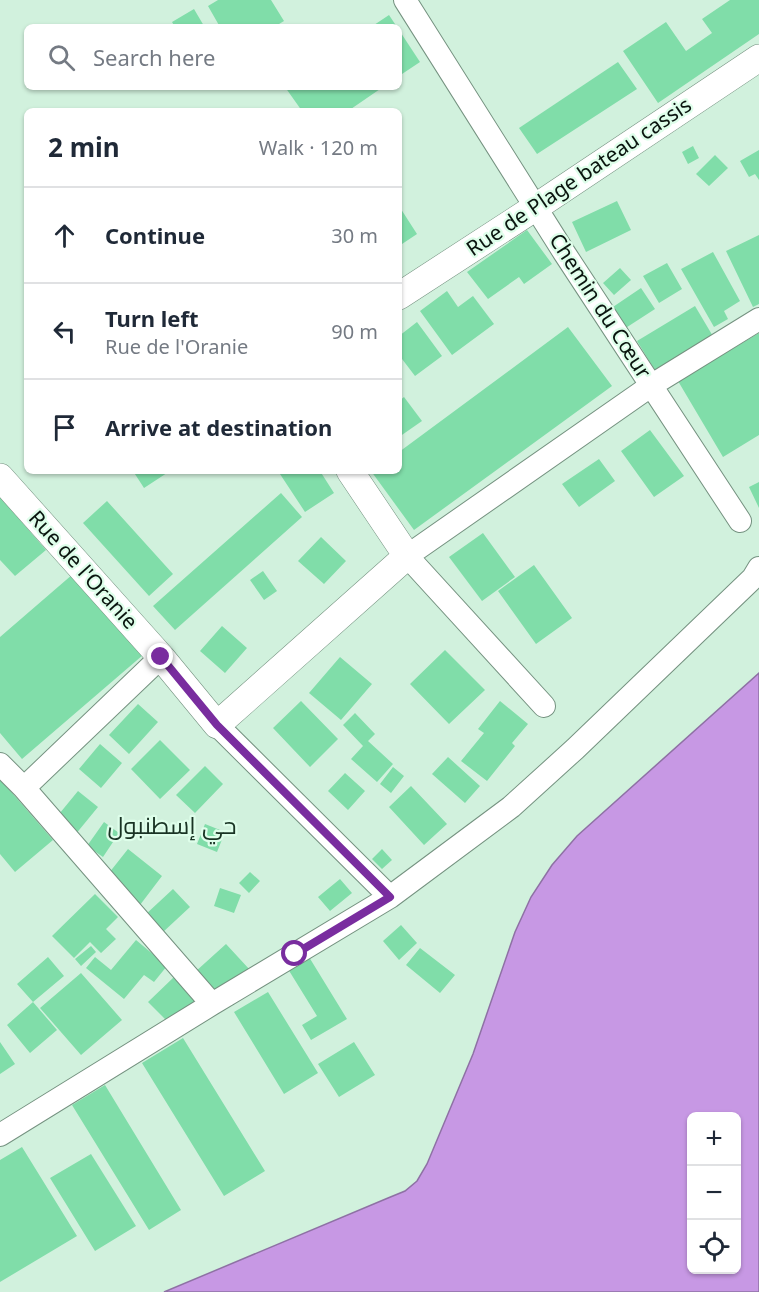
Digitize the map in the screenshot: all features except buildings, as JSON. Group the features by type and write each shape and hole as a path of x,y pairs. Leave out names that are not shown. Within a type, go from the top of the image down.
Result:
{"street":[{"name":"Chemin du Cœur","path":"405,0 566,254 740,521"},
{"name":"Rue de Plage bateau cassis","path":"402,294 759,58"},
{"path":"217,725 407,556 651,385 759,319"},
{"path":"353,474 407,556 544,706"},
{"name":"Rue de l'Oranie","path":"0,477 161,657 217,725 390,897"},
{"path":"0,1135 390,897 511,807 745,586 759,568"},
{"path":"24,788 161,657"},
{"path":"0,764 24,788 212,1004"}],"shaded area":[{"path":"759,673 759,1292 164,1292 405,1191 417,1181 427,1164 473,1054 515,932 531,897 552,865 577,836"}],"district":[{"name":"حي إسطنبول","path":"172,826"}],"route":[{"path":"161,657 217,725 390,897 295,954"}]}
